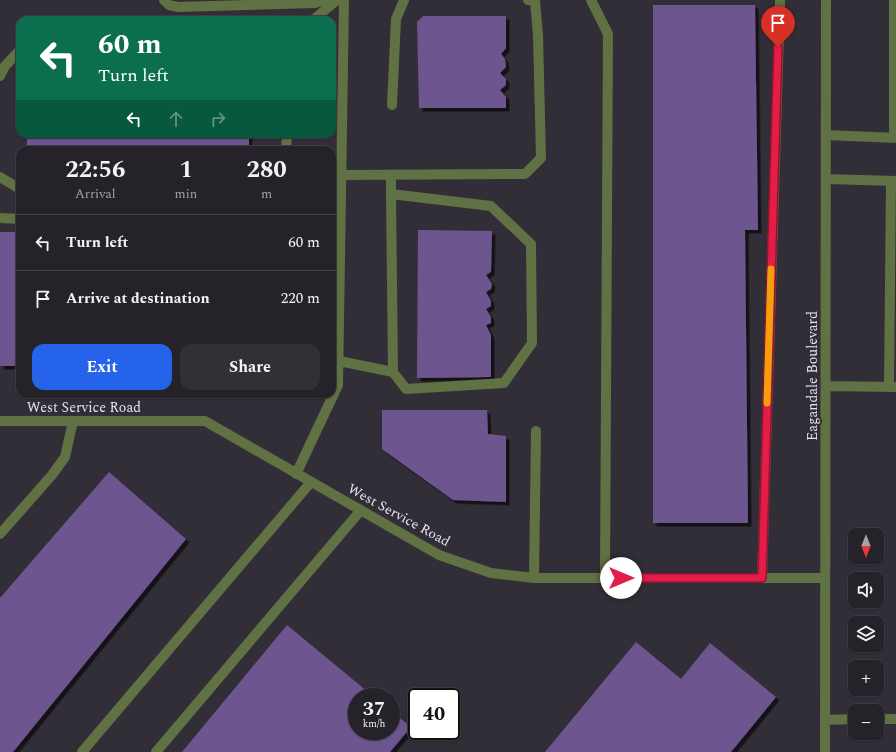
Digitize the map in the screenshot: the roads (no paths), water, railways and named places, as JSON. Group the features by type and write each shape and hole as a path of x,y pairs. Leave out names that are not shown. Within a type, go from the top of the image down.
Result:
{"street":[{"path":"164,0 178,8 315,3 324,0"},
{"path":"317,16 337,0"},
{"path":"336,389 338,385 339,361 336,221 337,194 342,175 344,0"},
{"path":"392,105 396,20 404,0"},
{"path":"342,175 525,174 540,158 538,35 535,1 528,0"},
{"path":"591,0 608,34 605,578"},
{"path":"762,578 780,0"},
{"name":"Eagandale Boulevard","path":"825,752 826,0"},
{"path":"826,135 895,138 894,0"},
{"path":"0,76 5,66 16,54"},
{"path":"391,175 391,194 393,372 406,389 504,383 532,342 531,244 491,206 391,194"},
{"path":"0,177 16,187"},
{"path":"826,179 893,181 892,387 826,386"},
{"path":"0,218 16,219"},
{"path":"339,361 393,372"},
{"path":"296,474 332,398"},
{"name":"West Service Road","path":"0,421 205,421 439,555 491,573 534,578 825,578"},
{"path":"0,534 52,475 65,457 73,421"},
{"path":"534,578 536,431"},
{"path":"82,752 311,482"},
{"path":"156,752 361,510"},
{"path":"825,720 848,719"},
{"path":"884,719 896,719"}]}
